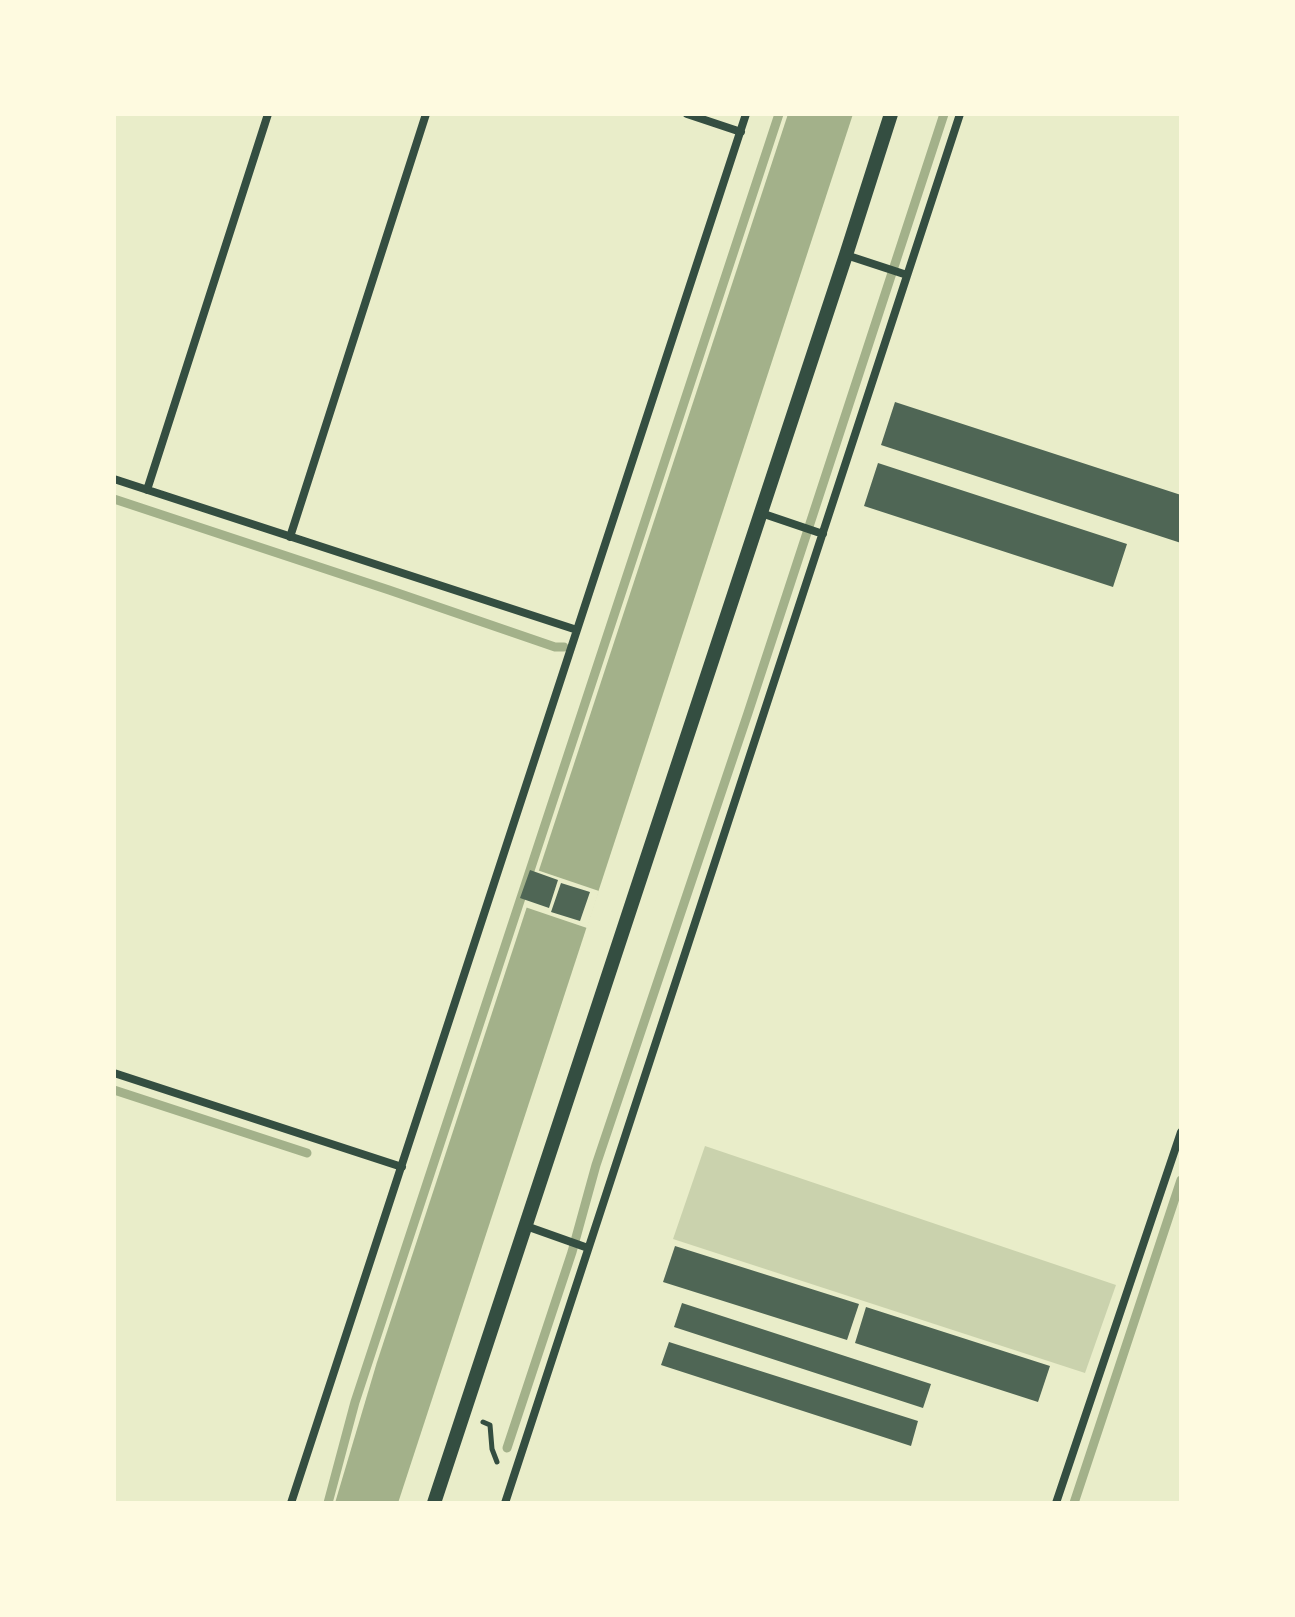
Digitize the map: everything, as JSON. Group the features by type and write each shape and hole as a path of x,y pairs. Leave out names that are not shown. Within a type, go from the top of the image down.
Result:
{"street":[{"path":"147,490 268,114"},
{"path":"290,537 426,114"},
{"path":"687,114 741,132"},
{"path":"291,1503 746,114"},
{"path":"434,1503 891,114"},
{"path":"505,1503 584,1247 818,532 903,274 960,114"},
{"path":"846,255 903,274"},
{"path":"114,479 577,630"},
{"path":"761,513 818,532"},
{"path":"114,1073 402,1167"},
{"path":"1056,1503 1181,1132"},
{"path":"526,1226 584,1247"}],"path":[{"path":"463,1416 490,1425 497,1464 516,1470"}],"shaded area":[{"path":"788,114 853,114 398,1503 335,1503 377,1362"},
{"path":"705,1146 1116,1285 1085,1373 673,1239"}],"pier":[{"path":"534,869 599,891 587,928 522,906"}],"building":[{"path":"895,402 1181,495 1181,543 881,445"},
{"path":"878,463 1127,544 1113,587 864,506"},
{"path":"530,870 558,880 549,908 520,898"},
{"path":"561,883 590,892 580,921 551,912"},
{"path":"675,1246 859,1304 847,1340 663,1282"},
{"path":"682,1303 931,1384 923,1408 674,1327"},
{"path":"866,1307 1050,1366 1038,1402 855,1343"},
{"path":"669,1342 918,1421 911,1446 661,1365"}],"waterway":[{"path":"328,1503 355,1402 779,114"},
{"path":"507,1448 572,1252 596,1165 944,114"},
{"path":"114,499 555,647 564,647"},
{"path":"114,1090 307,1153"},
{"path":"1074,1503 1181,1180"}]}
